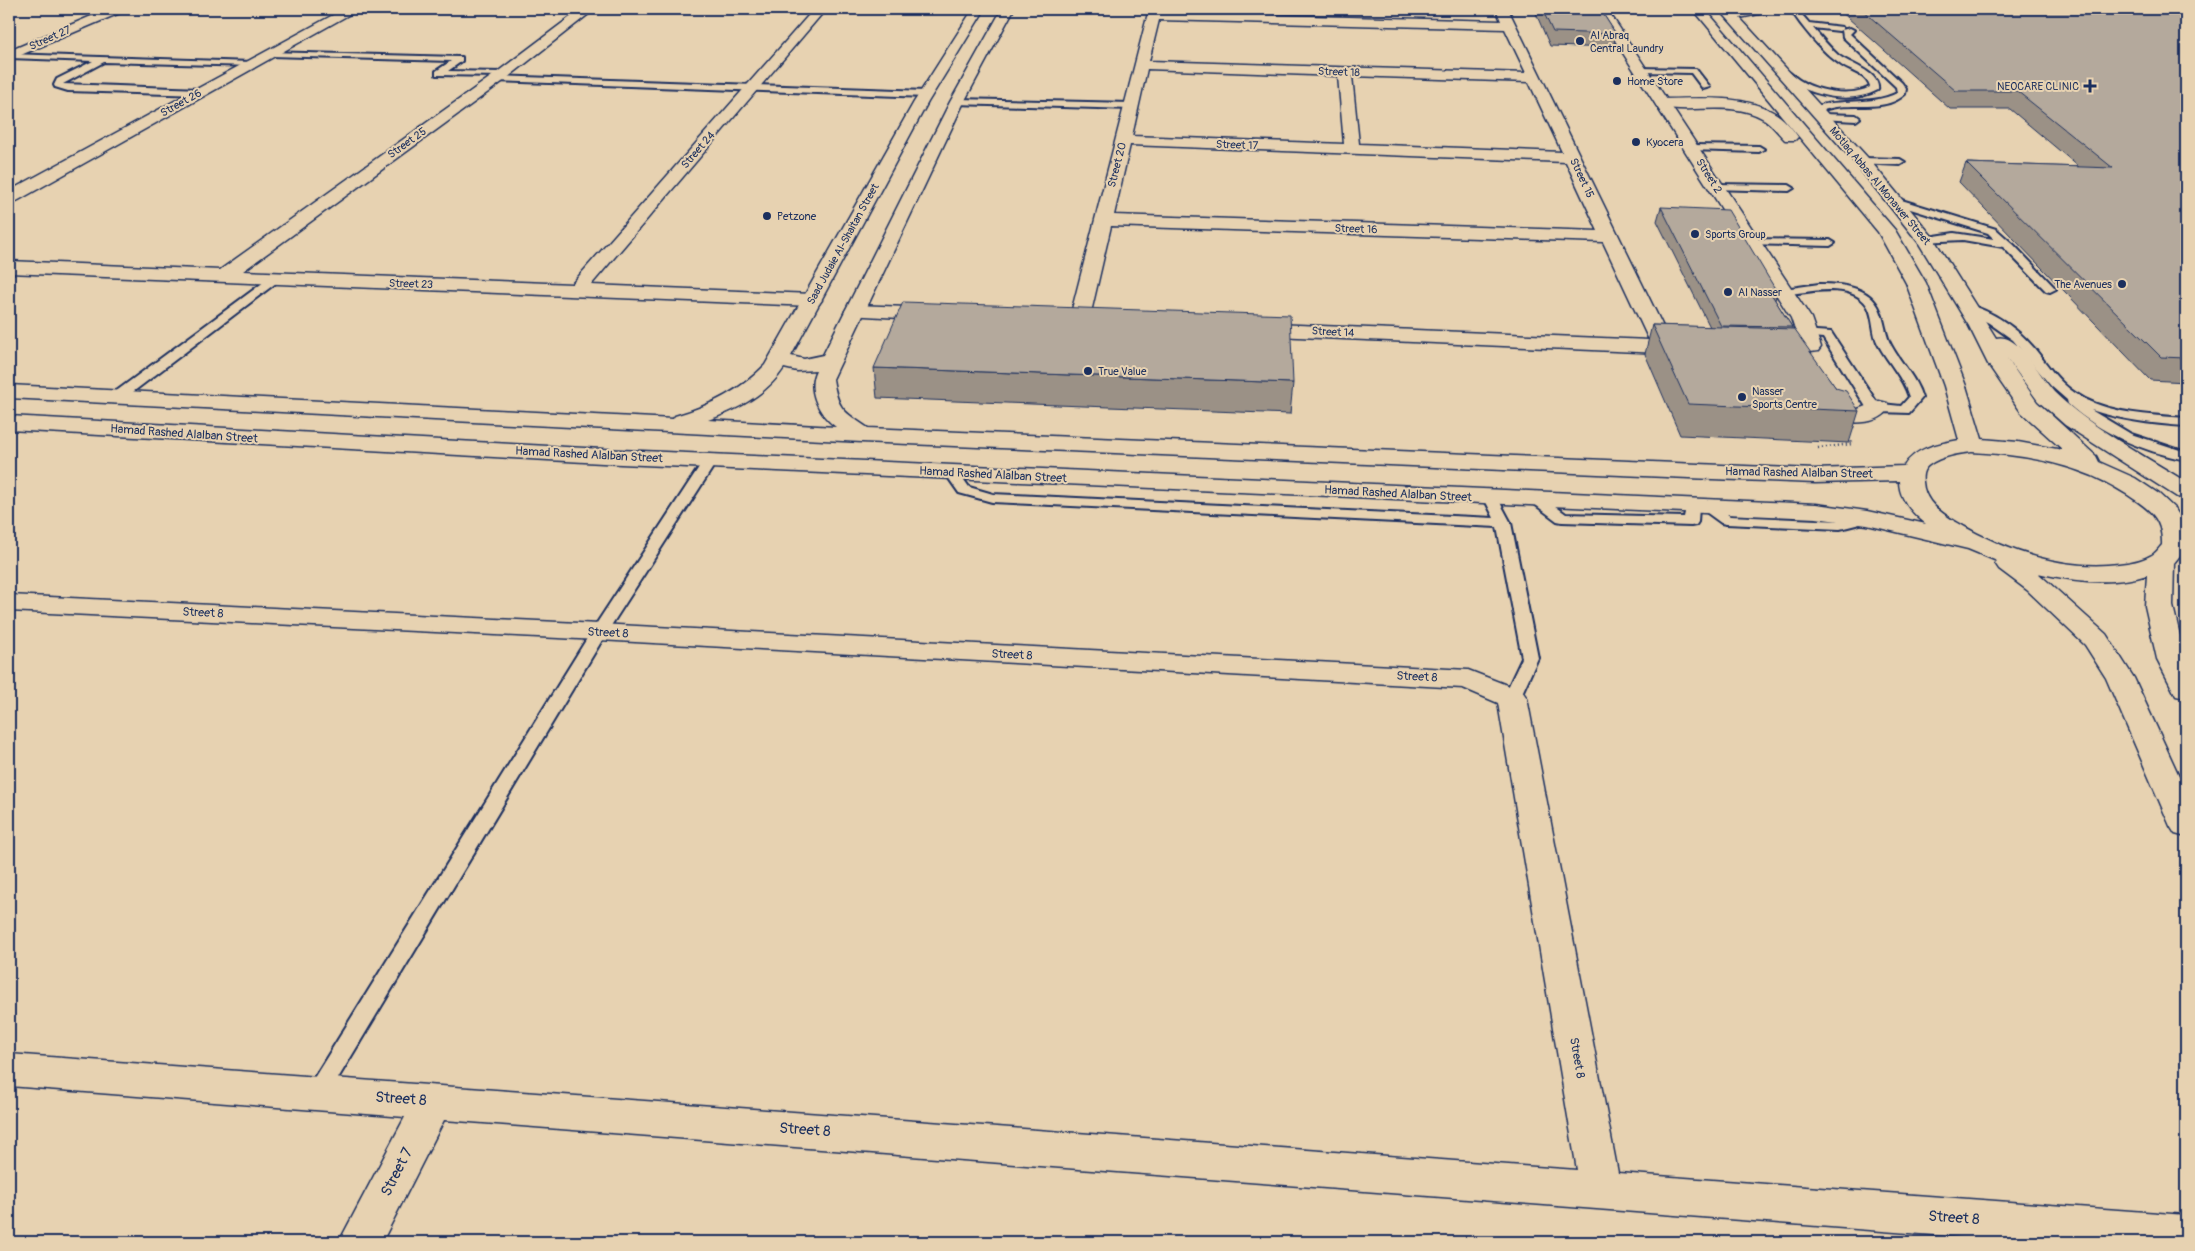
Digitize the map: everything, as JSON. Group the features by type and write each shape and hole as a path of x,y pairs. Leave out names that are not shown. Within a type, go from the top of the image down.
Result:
{"street":[{"name":"Street 27","path":"9,56 118,9"},
{"name":"Street 26","path":"9,198 353,9"},
{"name":"Street 25","path":"224,276 589,9"},
{"name":"Street 24","path":"576,290 820,9"},
{"name":"Saad Judaie Al-Shaitan Street","path":"661,425 686,420 726,406 755,387 774,368 927,93 980,9"},
{"path":"862,435 838,418 825,399 822,379 956,102 1008,9"},
{"name":"Street 15","path":"1502,9 1662,347"},
{"name":"Street 2","path":"1601,9 1801,318 1805,355 1835,413"},
{"name":"Motlaq Abbas Al Monawer Street","path":"1699,9 1886,230 1916,283 1955,386 1972,445"},
{"path":"1728,12 1764,9"},
{"path":"1154,12 1509,25"},
{"name":"Street 20","path":"1079,321 1154,12"},
{"name":"Motlaq Abbas Al Monawer Street","path":"1728,12 1862,161 1926,240 1973,317 1998,364 2029,407 2094,467"},
{"path":"1661,100 1714,99 1745,96 1750,90 1739,69 1741,58"},
{"name":"Street 18","path":"1142,66 1536,78"},
{"path":"1345,72 1352,149"},
{"path":"927,93 937,86 946,88 967,84"},
{"path":"927,93 956,102"},
{"path":"1661,100 1757,110 1768,115 1810,156 1840,174"},
{"name":"Street 17","path":"1123,140 1572,157"},
{"name":"Street 16","path":"1103,220 1609,238"},
{"name":"Street 23","path":"9,267 812,300"},
{"path":"855,310 952,315"},
{"path":"1973,317 2012,351 2046,396 2073,420 2186,492"},
{"name":"Street 14","path":"1237,328 1701,349"},
{"path":"1750,351 1805,355"},
{"path":"779,358 792,364 803,366 830,360"},
{"name":"Hamad Rashed Alalban Street","path":"9,392 358,411 1367,457 1816,476 1912,473"},
{"path":"238,438 265,427 274,419 271,406"},
{"path":"1835,413 1849,417 1870,415 1879,408"},
{"path":"319,442 313,433 323,423 358,411"},
{"name":"Hamad Rashed Alalban Street","path":"9,423 238,438 952,473 1816,511 1867,518 1985,548"},
{"path":"1985,548 2042,566 2089,573 2131,572 2161,562 2175,546 2174,526 2158,505 2130,485 2094,467 2044,453 2011,447 1972,445 1941,450 1920,460 1910,475 1913,494 1928,514 1957,534 1985,548 2036,584 2096,640 2120,678 2186,826"},
{"path":"1367,457 1358,462 1354,467 1354,474 1366,486 1390,493"},
{"path":"1816,476 1832,482 1844,491 1847,500 1835,508 1816,511"},
{"path":"2161,562 2159,606 2171,659 2186,689"},
{"name":"Street 8","path":"9,603 599,632 1468,680 1512,698 1601,1191"},
{"name":"Street 8","path":"9,1070 2186,1235"},
{"name":"Street 7","path":"360,1242 433,1102"}],"lane":[{"path":"1779,70 1803,86 1822,91 1856,94 1875,88 1870,78 1841,61 1793,9"},
{"path":"1808,25 1821,28 1844,29"},
{"path":"1821,28 1827,34"},
{"path":"1817,110 1833,104 1887,101 1901,94 1902,89 1900,85 1846,35 1844,29"},
{"path":"1817,110 1829,100 1876,97 1888,92 1890,88 1838,35 1844,29"},
{"path":"270,54 459,59 440,73 752,88 927,93"},
{"path":"9,56 252,64"},
{"path":"105,59 60,81 58,85 68,88 201,92"},
{"path":"64,69 82,70"},
{"path":"1641,70 1692,70 1706,87"},
{"path":"956,102 1132,106"},
{"path":"1817,110 1856,118"},
{"path":"1692,148 1759,149"},
{"path":"1862,161 1900,162"},
{"path":"1715,186 1788,188"},
{"path":"1895,202 1983,228 1998,235 2050,290"},
{"path":"1926,240 1937,237 1969,237 2010,247"},
{"path":"1751,242 1830,243"},
{"path":"116,398 276,278"},
{"path":"1784,292 1811,287 1848,289 1862,294 1872,305 1884,345 1913,385 1916,398 1904,410 1879,408 1871,404 1826,335 1805,355"},
{"path":"1973,317 1994,320 2018,338 2063,391 2086,414 2130,440 2186,456"},
{"path":"2063,391 2079,400 2105,410 2148,419 2186,422"},
{"path":"317,1093 599,632 710,461"},
{"path":"952,473 964,490 992,498 1504,523"},
{"path":"1491,498 1504,523 1530,658 1512,698"},
{"path":"1699,506 1726,520 1840,526 1867,518"}],"path":[{"path":"1816,476 1803,450 1852,444 1851,439 1835,413"}],"building":[{"path":"1542,9 1600,9 1616,34 1553,32"},
{"name":"The Avenues","path":"1861,9 2186,9 2186,358 2161,357 1966,163 2113,168 2017,91 1956,91"},
{"path":"1661,207 1728,210 1777,292 1770,292 1792,327 1721,326"},
{"path":"903,302 1290,315 1293,383 874,368"},
{"path":"1652,325 1794,329 1836,388 1846,391 1859,411 1688,404"}],"place":[{"name":"Al Abraq Central Laundry","path":"1580,41"},
{"name":"Home Store","path":"1617,81"},
{"name":"NEOCARE CLINIC","path":"2090,86"},
{"name":"Kyocera","path":"1636,142"},
{"name":"Petzone","path":"767,216"},
{"name":"Sports Group","path":"1695,234"},
{"name":"The Avenues","path":"2122,284"},
{"name":"Al Nasser","path":"1728,292"},
{"name":"True Value","path":"1088,371"},
{"name":"Nasser Sports Centre","path":"1742,397"}]}
